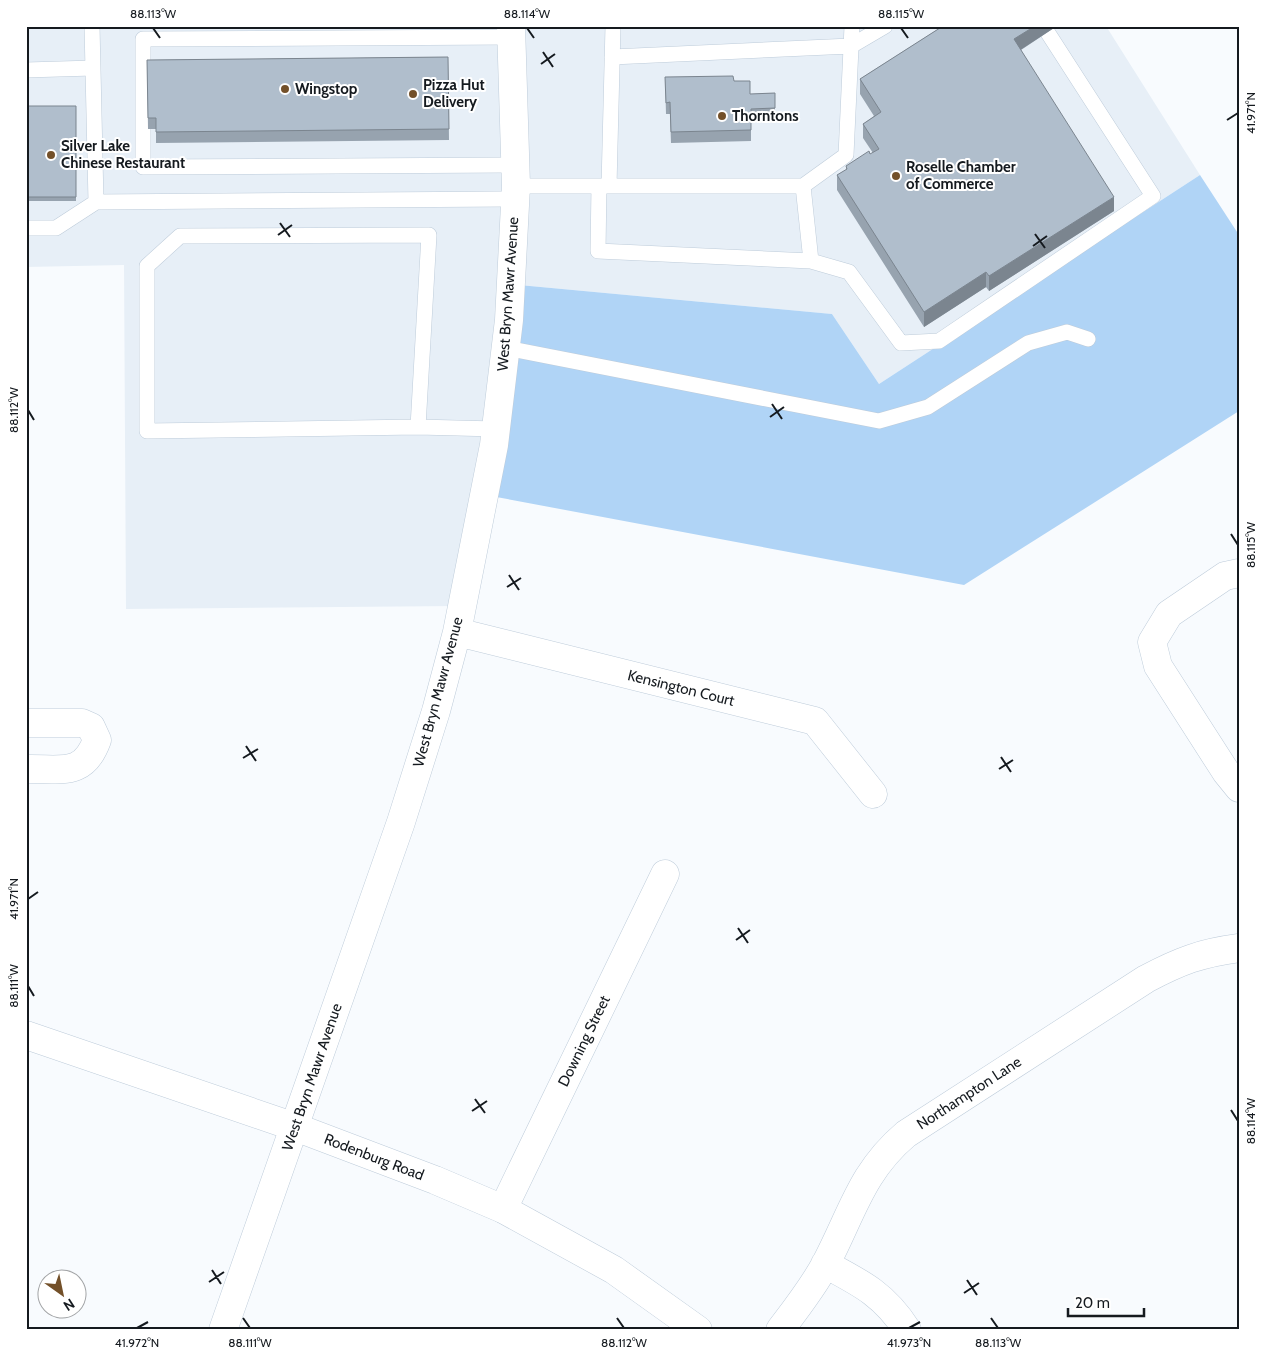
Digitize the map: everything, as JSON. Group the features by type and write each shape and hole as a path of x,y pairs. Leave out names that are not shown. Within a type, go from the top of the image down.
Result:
{"street":[{"name":"West Bryn Mawr Avenue","path":"223,1330 401,822 436,711 457,632 496,429 506,348 516,183 510,32"},
{"path":"1239,573 1225,576 1169,614 1152,642 1158,666 1226,772 1239,788"},
{"name":"Kensington Court","path":"457,632 814,721 872,794"},
{"path":"26,723 82,723 91,727 97,740 91,757 76,768 26,768"},
{"name":"Downing Street","path":"503,1209 665,874"},
{"name":"Northampton Lane","path":"780,1330 826,1264 869,1174 893,1145 906,1134 1146,979 1179,962 1207,952 1239,948"},
{"name":"Rodenburg Road","path":"26,1034 295,1127 435,1180 503,1209 614,1270 698,1330"},
{"path":"826,1264 863,1284 894,1309 907,1330"}],"lane":[{"path":"92,26 96,202"},
{"path":"612,26 612,57 604,186 598,251 811,261 849,272 901,342 939,341 1153,196 1048,32"},
{"path":"510,32 182,32 143,39 143,167 604,186 803,186 846,155 852,26"},
{"path":"612,57 851,46 885,26"},
{"path":"26,70 93,68"},
{"path":"26,228 56,228 96,202 516,183"},
{"path":"803,186 811,261"},
{"path":"418,427 428,235 180,236 147,266 147,430 418,427 496,429"},
{"path":"506,348 879,421 928,407 1028,343 1067,332 1088,339"}],"shaded area":[{"path":"26,26 502,26 508,205 489,435 456,606 126,609 124,265 26,267"},
{"path":"519,26 1106,26 1200,175 879,384 832,314 519,285"},
{"path":"1200,175 1239,235 1239,411 964,585 491,496 519,285 832,314 879,384"}],"building":[{"path":"943,26 1035,26 1014,39 1114,197 989,276 986,272 924,312 837,175 847,169 846,166 869,151 870,154 879,149 863,124 881,112 860,79"},
{"path":"448,57 449,129 156,132 156,118 148,118 147,60"},
{"name":"Thorntons","path":"733,76 734,81 750,81 750,94 775,93 775,108 751,109 751,130 671,132 670,102 666,103 665,77"},
{"name":"Silver Lake Chinese Restaurant","path":"26,106 76,106 76,197 26,197"}],"place":[{"name":"Wingstop","path":"285,89"},
{"name":"Pizza Hut Delivery","path":"413,94"},
{"name":"Thorntons","path":"722,116"},
{"name":"Silver Lake Chinese Restaurant","path":"51,155"},
{"name":"Roselle Chamber of Commerce","path":"896,176"}]}
